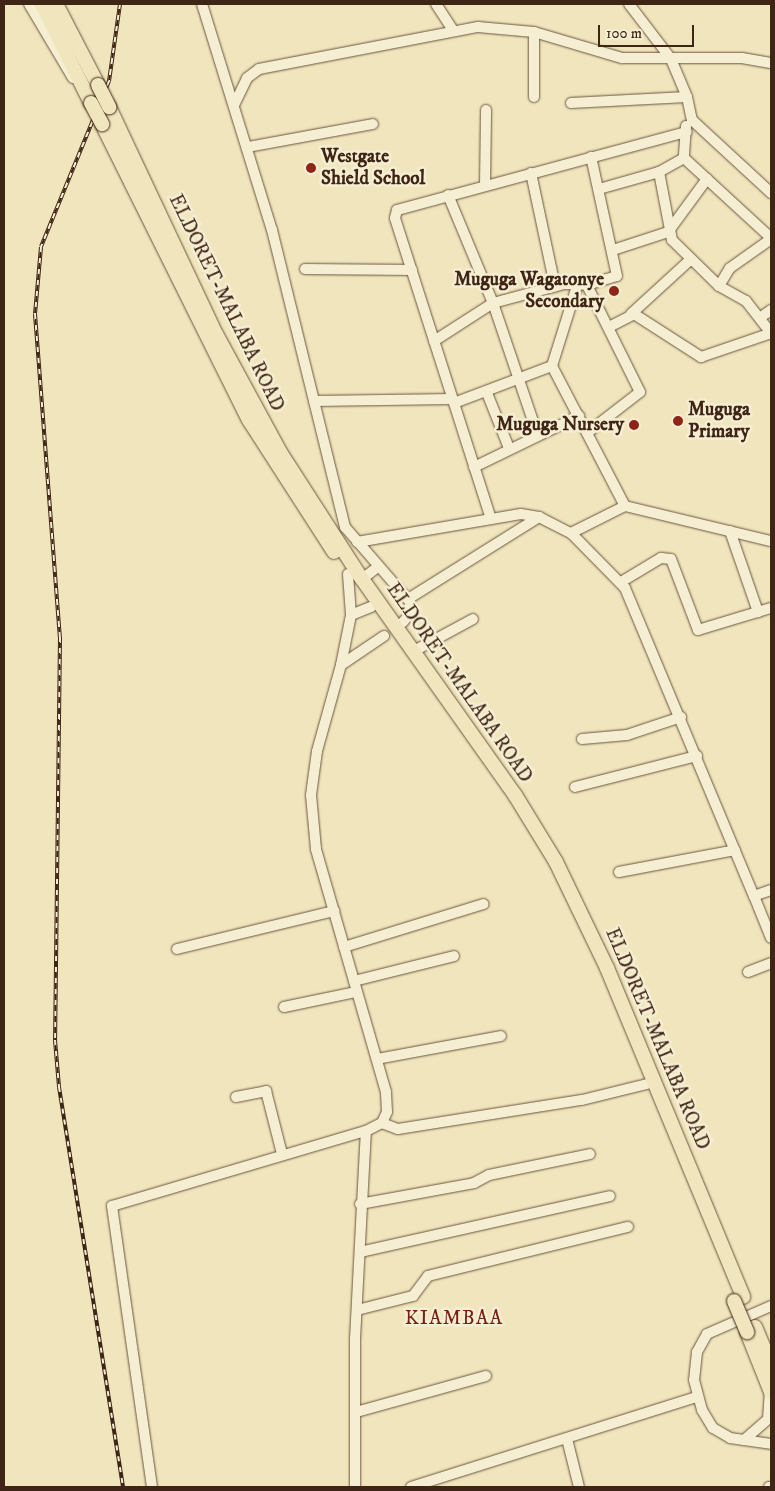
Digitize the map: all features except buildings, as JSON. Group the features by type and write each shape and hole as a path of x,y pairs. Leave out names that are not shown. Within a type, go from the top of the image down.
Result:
{"highway":[{"path":"42,4 91,103"},
{"name":"ELDORET-MALABA ROAD","path":"56,4 110,107 258,414 362,579 515,795 583,915 739,1299"},
{"name":"ELDORET-MALABA ROAD","path":"91,103 249,420 348,574 507,798 552,875 589,946 739,1299"},
{"path":"739,1299 771,1390"},
{"path":"751,1330 771,1365"}],"street":[{"path":"29,4 50,45 91,103"},
{"path":"202,4 248,147 345,527 408,599 411,607 403,622"},
{"path":"439,4 453,30"},
{"path":"629,4 670,59 688,97 692,120 771,192"},
{"path":"234,105 247,78 259,69 453,30 534,32 608,55 670,59 742,58 771,63"},
{"path":"534,32 534,97"},
{"path":"571,103 688,97"},
{"path":"485,185 486,110"},
{"path":"684,158 687,132 686,121 692,120"},
{"path":"248,147 373,124"},
{"path":"490,519 412,270 397,210 687,132"},
{"path":"434,341 493,303 555,286 582,286 617,276 613,250 591,157"},
{"path":"599,189 659,172 684,158"},
{"path":"684,158 771,238 730,268 719,286"},
{"path":"631,314 701,357 771,333 761,317 746,301 719,286 690,260 668,232 659,172"},
{"path":"531,173 555,286"},
{"path":"613,250 668,232 707,179"},
{"path":"448,195 493,303 537,433"},
{"path":"609,327 631,314 690,260"},
{"path":"305,269 412,270"},
{"path":"582,286 609,327 640,392 587,433"},
{"path":"582,286 552,366 625,506"},
{"path":"761,317 771,310"},
{"path":"314,400 453,401 487,393 519,377 552,366"},
{"path":"487,393 509,448"},
{"path":"474,467 537,433 579,416"},
{"path":"571,533 625,506 771,541"},
{"path":"357,542 521,514 538,517 571,533 621,582 698,756 771,938"},
{"path":"408,599 538,517"},
{"path":"730,531 758,612"},
{"path":"621,582 666,556 674,566 696,629 771,608"},
{"path":"362,579 379,566"},
{"path":"152,1487 112,1206 282,1154 366,1131 382,1123 388,1103 316,849 312,795 317,751 342,665 351,615 348,574"},
{"path":"351,615 371,607"},
{"path":"414,651 473,619"},
{"path":"342,665 384,636"},
{"path":"582,738 627,735 681,717"},
{"path":"574,787 698,756"},
{"path":"619,872 735,850"},
{"path":"754,896 771,890"},
{"path":"344,947 484,904"},
{"path":"177,949 334,911"},
{"path":"284,1007 454,956"},
{"path":"748,972 771,963"},
{"path":"376,1059 502,1036"},
{"path":"382,1123 398,1129 582,1100 647,1084"},
{"path":"236,1097 266,1091 282,1154"},
{"path":"355,1487 360,1204 366,1131"},
{"path":"360,1204 474,1183 489,1175 590,1154"},
{"path":"360,1252 610,1196"},
{"path":"357,1310 413,1296 428,1276 628,1227"},
{"path":"771,1306 736,1319 707,1334 697,1352 697,1397 713,1428 743,1440 771,1444"},
{"path":"356,1412 486,1376"},
{"path":"743,1440 768,1419 771,1390"},
{"path":"411,1487 444,1483 567,1439 697,1397"},
{"path":"567,1439 579,1487"}],"railway":[{"path":"120,4 109,81 41,247 35,314 60,637 55,1040 59,1087 123,1487"}],"place":[{"name":"Westgate Shield School","path":"311,168"},
{"name":"Muguga Wagatonye Secondary","path":"614,291"},
{"name":"Muguga Primary","path":"678,421"},
{"name":"Muguga Nursery","path":"634,425"}],"district":[{"name":"KIAMBAA","path":"454,1318"}]}
